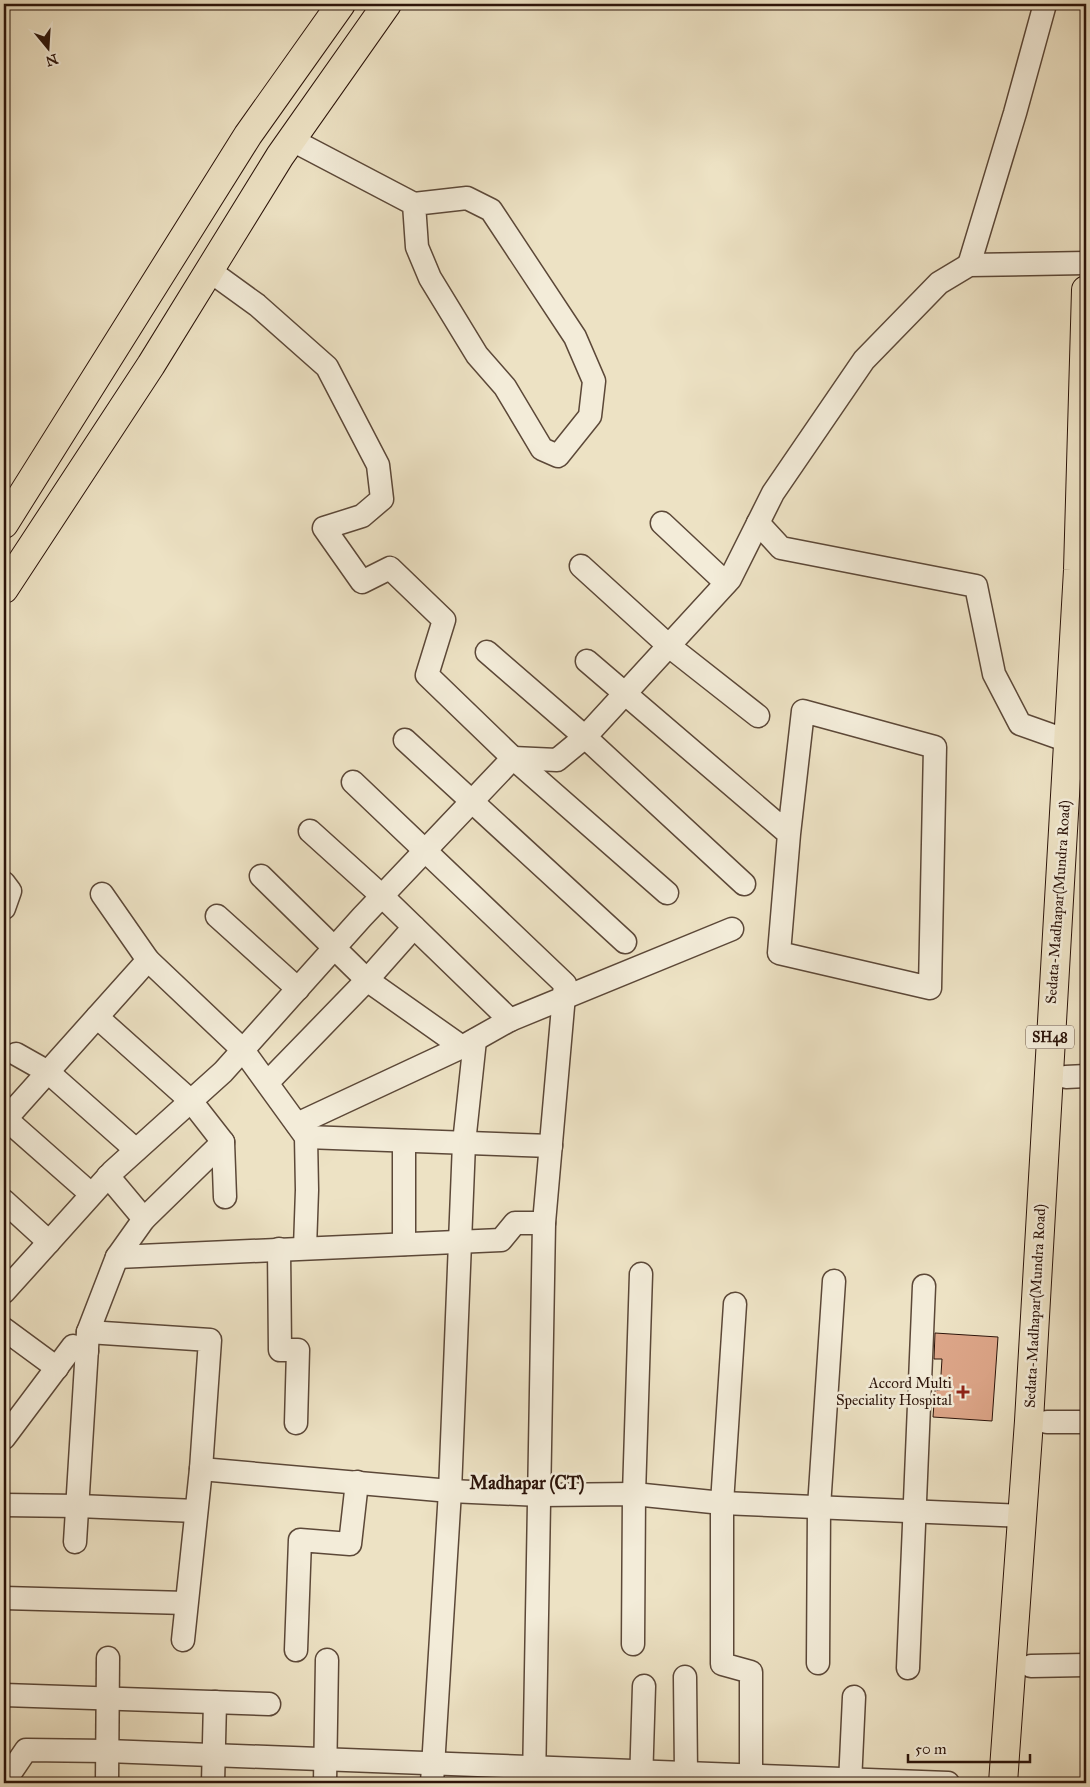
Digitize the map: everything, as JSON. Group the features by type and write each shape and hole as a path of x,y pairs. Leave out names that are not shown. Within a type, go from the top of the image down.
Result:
{"main road":[{"path":"4,524 248,135 342,4"},
{"path":"4,589 151,365 292,140 387,4"},
{"name":"Sedata-Madhapar(Mundra Road)","path":"1021,1783 1031,1666 1047,1422 1076,1076 1077,745 1086,290"},
{"name":"Sedata-Madhapar(Mundra Road)","path":"1003,1783 1077,745"}],"street":[{"path":"969,265 1015,113 1044,4"},
{"path":"292,140 414,204 467,198 491,210 575,336 594,381 590,416 558,456 542,449 506,387 477,355 430,278 417,247 414,204"},
{"path":"5,1288 108,1176 223,1072 382,896 513,758 557,760 585,737 624,695 726,583 774,493 864,360 938,283 969,265 1086,263"},
{"path":"210,271 257,305 326,367 378,465 382,499 362,516 324,528 362,582 390,568 444,620 427,675 513,758 667,893"},
{"path":"662,523 726,583"},
{"path":"758,523 781,548 976,586 994,674 1020,724 1077,745"},
{"path":"581,566 669,646 758,716"},
{"path":"487,652 585,737 744,884"},
{"path":"587,661 624,695 789,834"},
{"path":"802,711 935,746 930,988 779,953 789,834 802,711"},
{"path":"405,740 470,803 625,942"},
{"path":"353,782 565,984 544,1223 534,1775"},
{"path":"310,831 382,896 510,1020"},
{"path":"261,876 367,980 468,1043"},
{"path":"4,883 10,891 4,908"},
{"path":"102,894 148,960 243,1050 268,1082 301,1131 307,1190 305,1248"},
{"path":"217,916 298,989"},
{"path":"268,1082 367,980 414,927"},
{"path":"301,1131 510,1020 732,929"},
{"path":"91,1194 8,1110 48,1072 148,960"},
{"path":"97,1017 191,1101 223,1142 225,1197"},
{"path":"432,1773 450,1491 468,1043"},
{"path":"16,1054 48,1072 136,1150"},
{"path":"301,1131 404,1141 551,1146"},
{"path":"404,1141 404,1244"},
{"path":"75,1542 88,1342 117,1256 144,1220 223,1142"},
{"path":"108,1176 144,1220"},
{"path":"4,1201 49,1242"},
{"path":"117,1256 501,1240 516,1223 544,1223"},
{"path":"279,1249 280,1350 298,1350 296,1423"},
{"path":"633,1644 634,1494 641,1274"},
{"path":"818,1663 819,1507 834,1281"},
{"path":"908,1668 924,1286"},
{"path":"735,1304 722,1503 722,1664 751,1672 751,1779"},
{"path":"4,1329 57,1368"},
{"path":"4,1438 73,1346 88,1342 210,1340 200,1469 182,1640"},
{"path":"1047,1422 1086,1422"},
{"path":"200,1469 450,1491 540,1494 634,1494 722,1503 1022,1516"},
{"path":"296,1650 300,1540 350,1544 357,1482"},
{"path":"4,1505 196,1511"},
{"path":"4,1598 186,1603"},
{"path":"107,1783 108,1658"},
{"path":"325,1783 327,1660"},
{"path":"1031,1666 1086,1665"},
{"path":"686,1677 686,1773"},
{"path":"641,1777 644,1686"},
{"path":"4,1696 269,1704"},
{"path":"850,1781 854,1697"},
{"path":"213,1783 216,1702"},
{"path":"7,1778 26,1750 326,1758 432,1773 641,1777 686,1773 751,1779 948,1783"}],"building":[{"path":"935,1333 998,1337 992,1421 933,1417 935,1390 940,1390 942,1359 934,1359"}],"place":[{"name":"Accord Multi Speciality Hospital","path":"963,1392"}],"district":[{"name":"Madhapar (CT)","path":"527,1483"}]}
